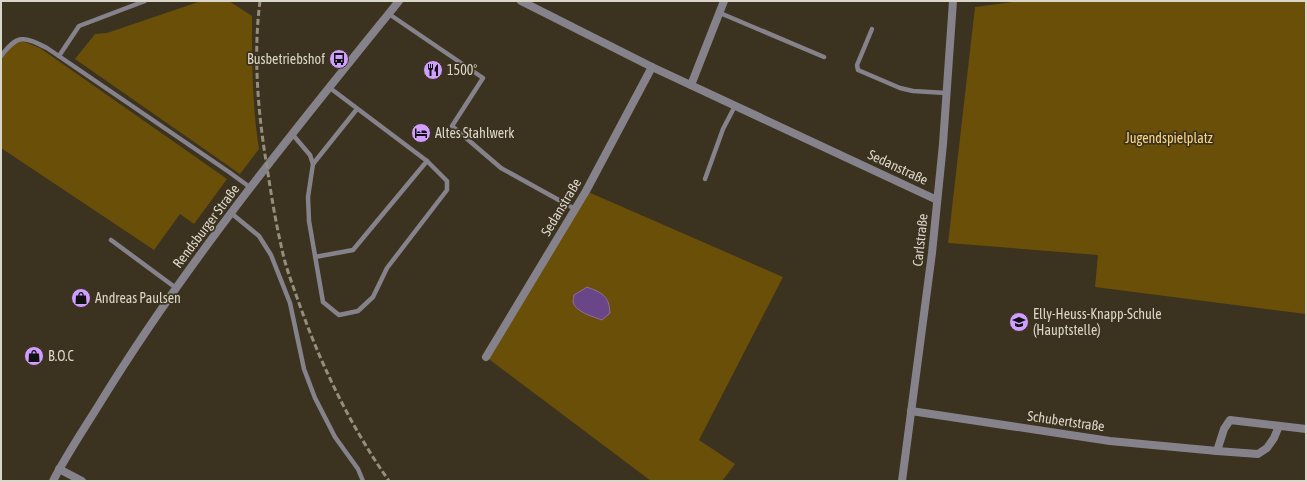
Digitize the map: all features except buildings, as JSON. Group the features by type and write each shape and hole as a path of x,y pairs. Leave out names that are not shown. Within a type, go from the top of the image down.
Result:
{"street":[{"name":"Rendsburger Straße","path":"53,481 123,366 176,288 231,213 399,1"},
{"name":"Sedanstraße","path":"521,1 652,67 937,200"},
{"path":"691,85 724,1"},
{"name":"Carlstraße","path":"902,481 932,253 943,144 953,1"},
{"name":"Sedanstraße","path":"486,357 575,209 652,67"},
{"name":"Schubertstraße","path":"911,411 1110,441 1258,454 1267,448 1278,426"},
{"path":"1217,451 1224,429 1230,420 1306,429"},
{"path":"60,469 82,481"}],"lane":[{"path":"59,56 79,26 145,1"},
{"path":"720,12 824,57"},
{"path":"389,14 483,78 452,126 501,168 575,209"},
{"path":"872,29 857,65 858,70 900,88 913,91 946,93"},
{"path":"1,56 13,42 22,39 35,42 59,56 230,172 251,188"},
{"path":"293,135 310,155 313,164 308,197 309,221 323,302 339,315 358,311 373,297 387,268 447,190 447,181 427,161 330,88"},
{"path":"705,179 723,130 735,106"},
{"path":"313,164 357,109"},
{"path":"315,257 353,250 427,161"},
{"path":"231,213 259,236 271,254 290,303 304,369 315,398 335,437 358,469 363,481"},
{"path":"111,240 176,288"}],"green space":[{"path":"201,1 229,1 252,16 252,66 259,149 240,174 75,59 95,34 107,33"},
{"name":"Jugendspielplatz","path":"1020,1 1306,1 1306,314 1095,287 1098,255 948,243 975,7"},
{"path":"22,41 40,48 227,179 194,224 180,214 154,250 1,148 1,58 14,43"},
{"path":"586,191 783,277 699,440 735,464 722,481 651,481 486,357"}],"shaded area":[{"path":"587,287 601,293 607,299 610,313 602,320 585,314 574,306 574,295"}],"railway":[{"path":"260,1 257,42 259,105 272,196 285,261 309,329 338,396 362,439 389,481"}],"place":[{"name":"Busbetriebshof","path":"339,59"},
{"name":"1500°","path":"433,70"},
{"name":"Altes Stahlwerk","path":"421,133"},
{"name":"Andreas Paulsen","path":"81,298"},
{"name":"Elly-Heuss-Knapp-Schule (Hauptstelle)","path":"1019,322"},
{"name":"B.O.C","path":"34,356"}]}
